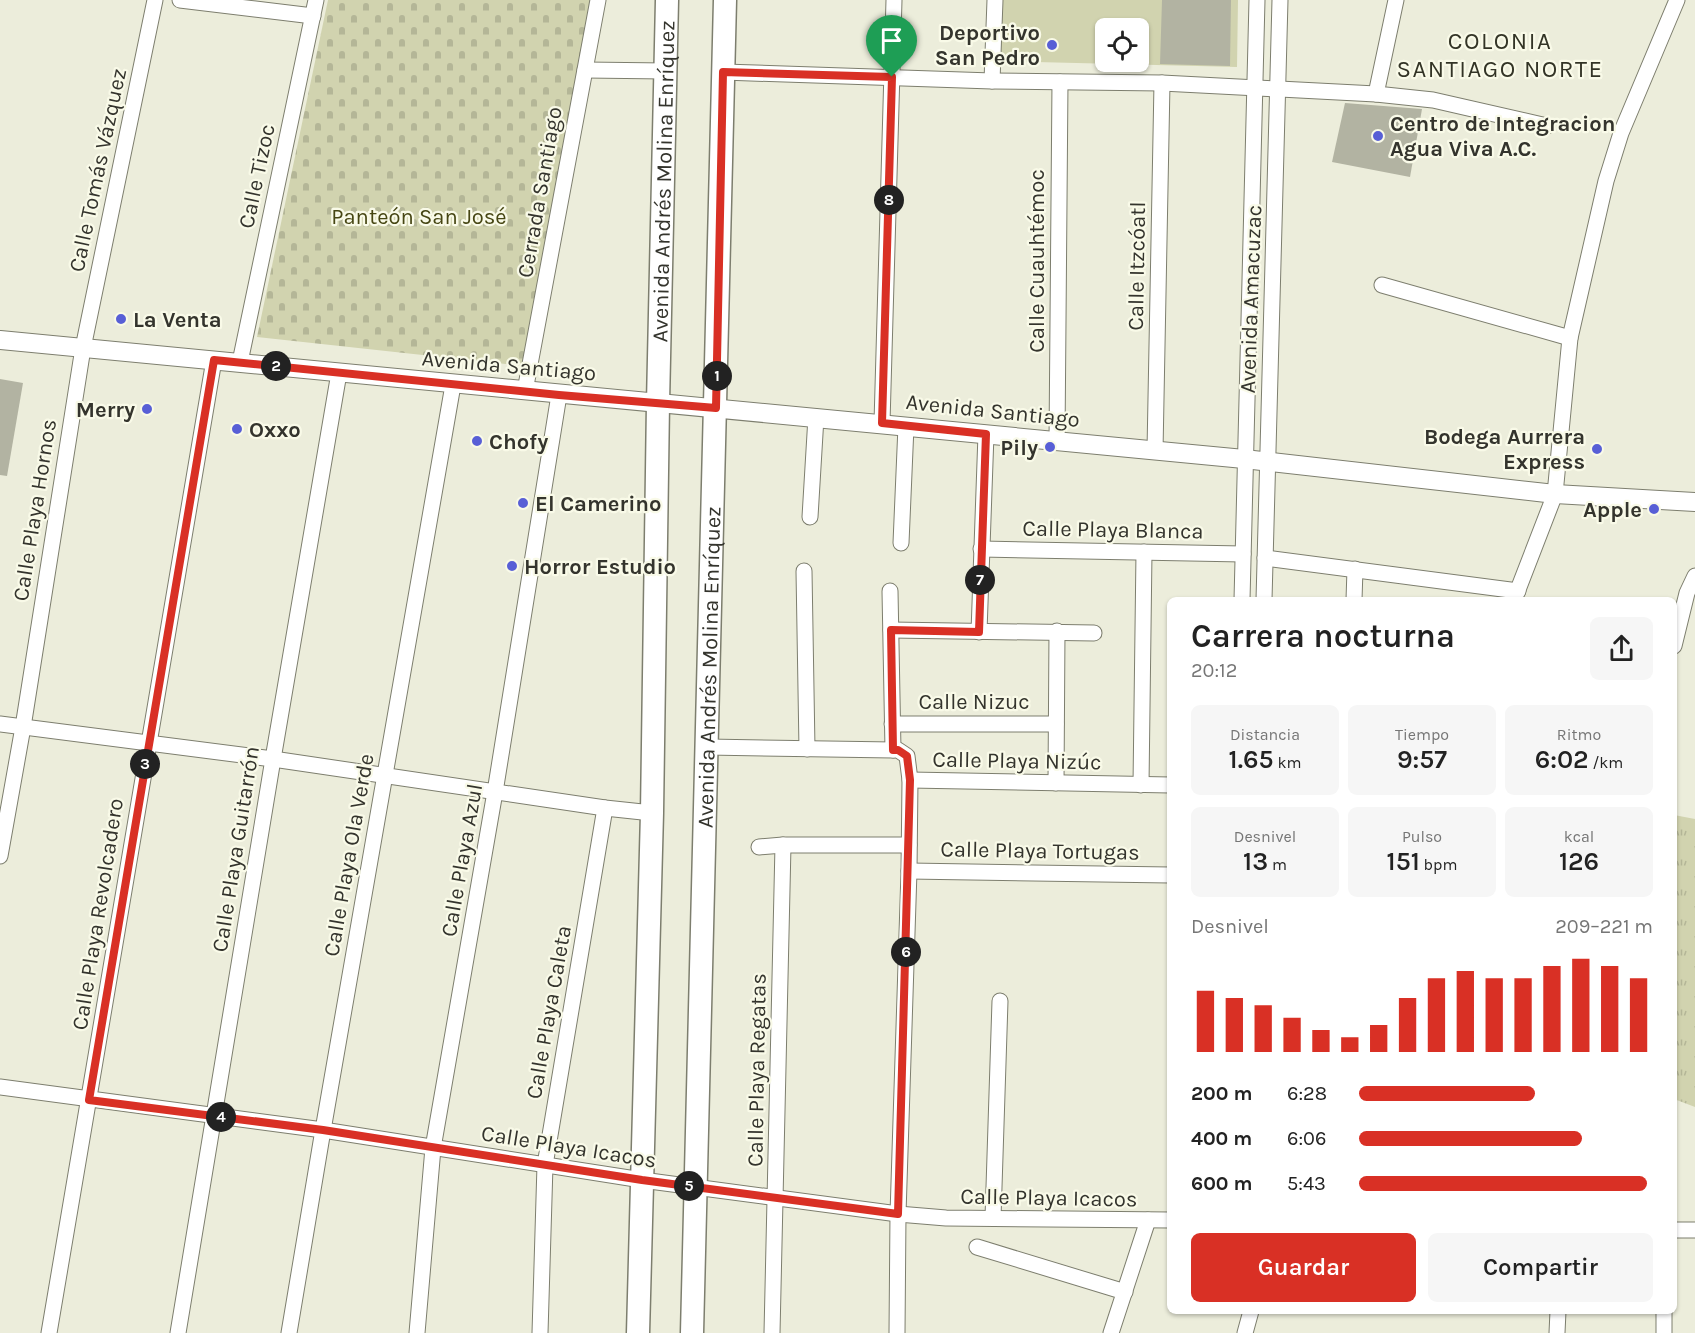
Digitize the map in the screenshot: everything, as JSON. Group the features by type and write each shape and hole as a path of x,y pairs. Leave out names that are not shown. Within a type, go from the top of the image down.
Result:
{"main road":[{"name":"Avenida Andrés Molina Enríquez","path":"639,1328 668,0"},
{"name":"Avenida Andrés Molina Enríquez","path":"692,1333 725,0"}],"street":[{"name":"Calle Tomás Vázquez","path":"83,348 155,0"},
{"path":"180,0 313,16"},
{"name":"Calle Tizoc","path":"240,362 316,0"},
{"name":"Cerrada Santiago","path":"525,391 598,0"},
{"path":"882,423 894,0"},
{"path":"992,81 995,0"},
{"name":"Avenida Amacuzac","path":"1242,597 1257,0"},
{"name":"Avenida Amacuzac","path":"1264,597 1280,0"},
{"path":"1376,94 1396,0"},
{"path":"1265,558 1355,569 1516,595 1555,494 1570,338 1606,181 1621,134 1677,0"},
{"path":"585,70 666,71"},
{"path":"723,72 992,81 1162,83 1376,94 1433,100 1546,126"},
{"name":"Calle Cuauhtémoc","path":"1057,441 1060,82"},
{"name":"Calle Itzcóatl","path":"1155,451 1162,83"},
{"path":"1382,285 1570,338"},
{"name":"Avenida Santiago","path":"0,340 559,395 882,423 1244,459 1555,494 1695,502"},
{"name":"Calle Playa Hornos","path":"0,856 23,727 83,348"},
{"name":"Calle Playa Revolcadero","path":"49,1333 214,360"},
{"name":"Calle Playa Guitarrón","path":"178,1333 339,373"},
{"name":"Calle Playa Ola Verde","path":"289,1333 453,384"},
{"name":"Calle Playa Azul","path":"417,1333 433,1148 495,792 559,395"},
{"path":"810,517 816,417"},
{"path":"901,543 906,426"},
{"path":"979,632 986,434"},
{"name":"Calle Playa Blanca","path":"981,549 1244,554"},
{"path":"1141,785 1144,552"},
{"path":"1354,597 1355,569"},
{"path":"804,571 807,749"},
{"path":"1677,634 1687,593 1695,576"},
{"path":"707,747 893,750 890,591"},
{"path":"891,630 1094,633"},
{"path":"1056,783 1057,631"},
{"path":"0,724 273,759 652,813"},
{"name":"Calle Nizuc","path":"892,724 1056,724"},
{"name":"Calle Playa Nizúc","path":"893,750 898,750 907,756 910,780 1167,785"},
{"path":"897,1333 910,780"},
{"name":"Calle Playa Caleta","path":"540,1333 544,1165 605,808"},
{"path":"759,847 783,844 909,845"},
{"name":"Calle Playa Regatas","path":"772,1333 783,844"},
{"name":"Calle Playa Tortugas","path":"909,871 1167,875"},
{"path":"993,1218 1000,1001"},
{"name":"Calle Playa Icacos","path":"0,1087 323,1130 642,1180 898,1214 946,1218 1167,1220"},
{"path":"1112,1333 1148,1220"},
{"path":"1677,1230 1695,1230"},
{"path":"977,1247 1125,1292"},
{"path":"1245,1333 1250,1314"},
{"path":"1557,1333 1558,1314"},
{"path":"1664,1314 1664,1333"}],"green space":[{"name":"Panteón San José","path":"328,0 594,0 525,366 257,337"},
{"name":"Deportivo San Pedro","path":"1000,0 1238,0 1237,67 1149,65 1149,18 1095,18 1095,63 998,61"},
{"path":"1677,816 1695,819 1695,1107 1677,1100"}],"building":[{"path":"1162,0 1231,0 1230,66 1160,64"},
{"name":"Centro de Integracion Agua Viva A.C.","path":"1345,103 1422,109 1410,177 1332,162"},
{"path":"0,379 23,383 7,476 0,475"}],"place":[{"name":"Deportivo San Pedro","path":"1052,45"},
{"name":"Centro de Integracion Agua Viva A.C.","path":"1378,136"},
{"name":"La Venta","path":"121,319"},
{"name":"Merry","path":"147,409"},
{"name":"Oxxo","path":"237,429"},
{"name":"Chofy","path":"477,441"},
{"name":"Pily","path":"1050,447"},
{"name":"Bodega Aurrera Express","path":"1597,449"},
{"name":"El Camerino","path":"523,503"},
{"name":"Apple","path":"1654,509"},
{"name":"Horror Estudio","path":"512,566"}],"district":[{"name":"COLONIA SANTIAGO NORTE","path":"1500,55"}],"route":[{"path":"723,72 892,77 882,423 986,434 979,632 891,630 893,750 898,750 907,756 910,768 898,1214 642,1180 323,1130 89,1100 214,360 559,395 716,408 723,72"}]}
